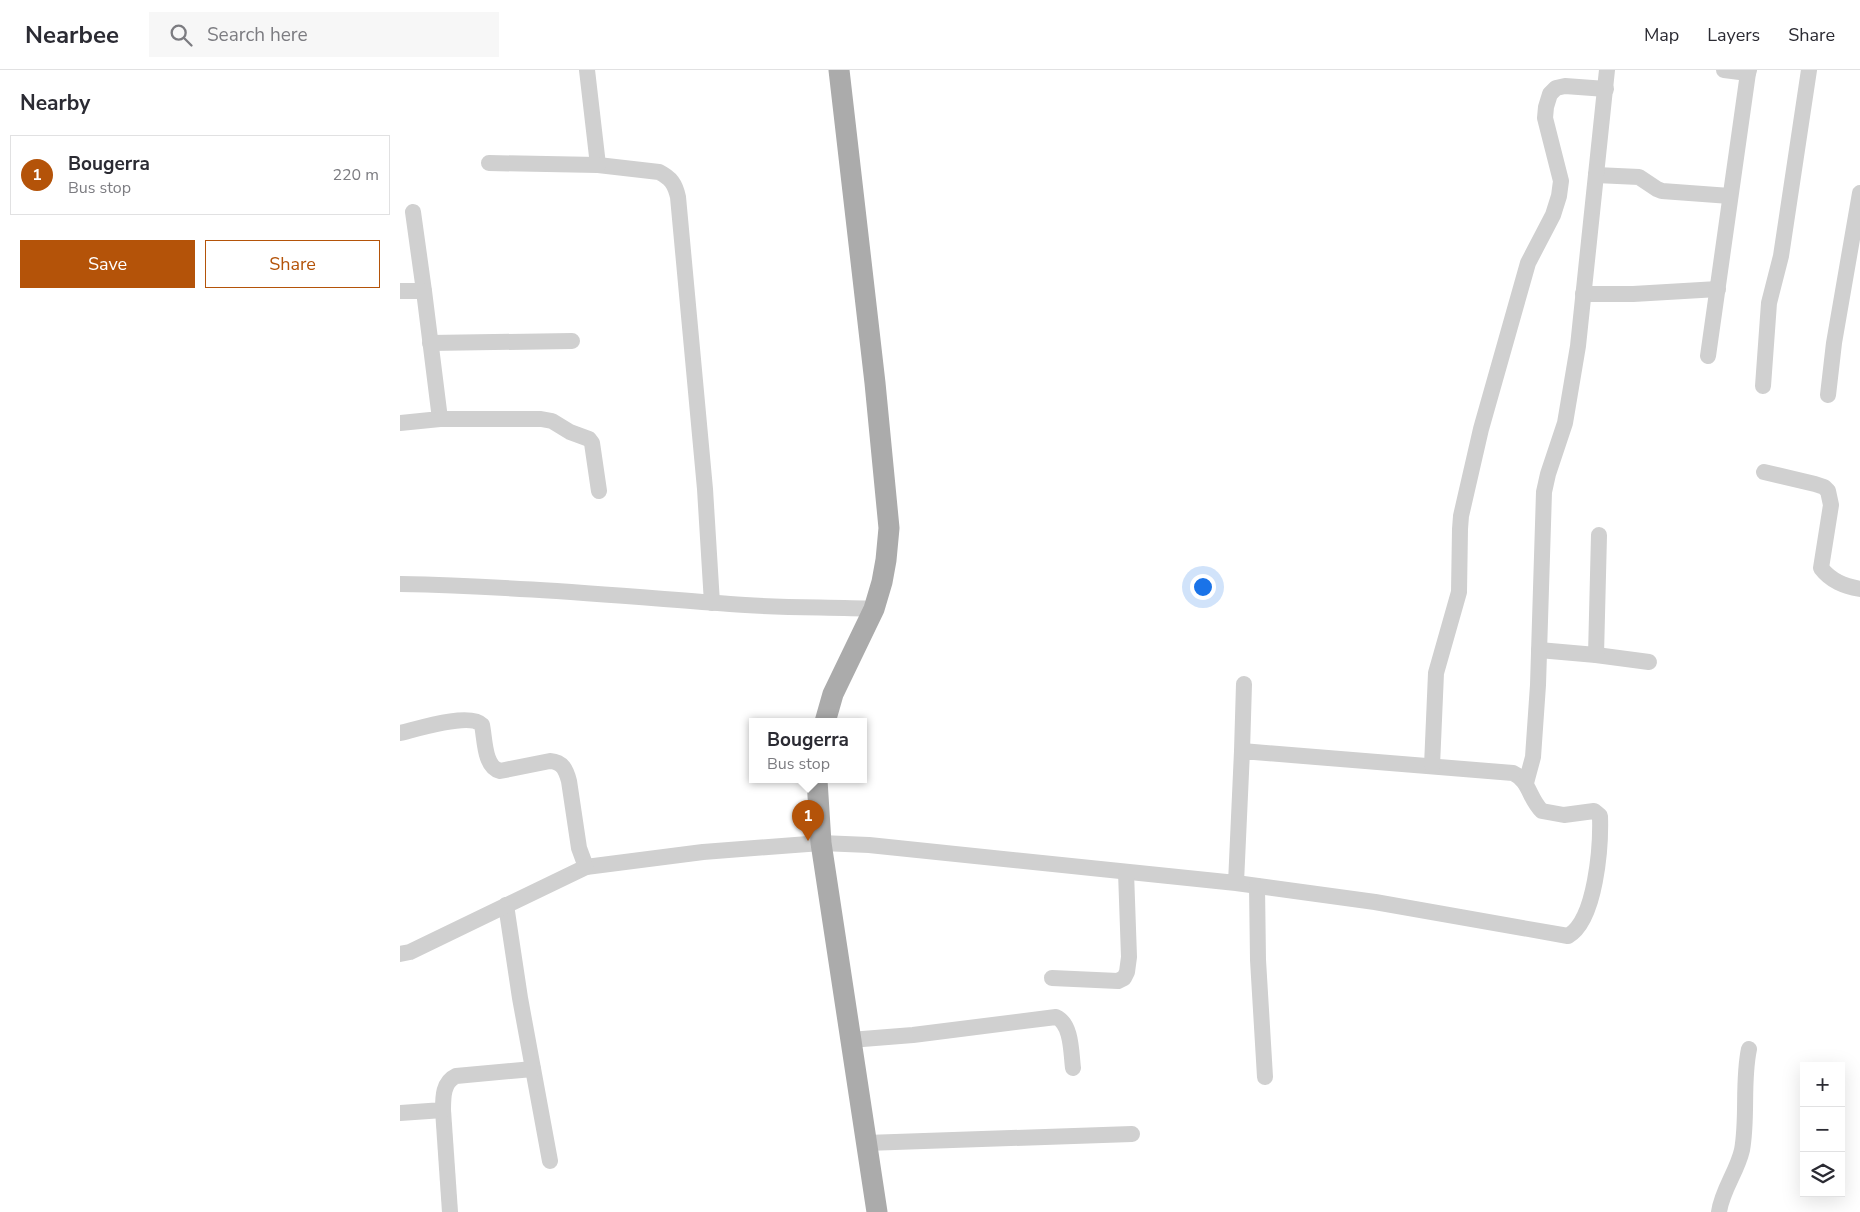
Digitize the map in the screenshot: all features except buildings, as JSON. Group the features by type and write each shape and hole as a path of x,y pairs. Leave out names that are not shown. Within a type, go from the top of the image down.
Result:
{"main road":[{"path":"826,718 833,694 874,608 882,582 889,528 875,383 839,70"},
{"path":"817,783 821,843 877,1212"}],"street":[{"path":"587,70 598,165"},
{"path":"1526,783 1533,757 1536,727 1544,492 1565,423 1578,346 1607,70"},
{"path":"1708,356 1748,72 1724,70"},
{"path":"1763,386 1769,303 1781,256 1809,70"},
{"path":"1432,766 1436,673 1459,592 1461,516 1481,429 1528,263 1552,215 1559,196 1561,181 1546,118 1546,107 1550,94 1556,88 1564,86 1606,89"},
{"path":"489,163 598,165 659,172 675,184 705,489 712,603"},
{"path":"1596,174 1639,177 1662,191 1730,196"},
{"path":"1828,395 1836,334 1860,193"},
{"path":"413,212 440,419"},
{"path":"1583,294 1633,294 1718,289"},
{"path":"400,291 424,291"},
{"path":"430,343 572,341"},
{"path":"400,423 440,419 541,419 552,421 570,432 586,437 592,443 599,491"},
{"path":"1764,472 1815,484 1824,487 1828,491 1830,505 1821,568 1827,576 1836,582 1860,589"},
{"path":"1596,655 1600,535"},
{"path":"400,584 467,585 555,590 712,603 874,608"},
{"path":"1539,650 1649,662"},
{"path":"1236,883 1244,684"},
{"path":"400,734 434,725 473,719 482,724 488,760 495,770 500,771 550,761 557,762 563,766 567,771 569,781 579,848 586,866"},
{"path":"400,954 410,952 586,866 703,852 821,843 869,845 1236,883 1375,902 1468,920 1568,936 1580,925 1592,893 1598,856 1600,816 1598,813 1590,810 1564,815 1542,811 1535,803 1526,783 1520,776 1513,773 1242,751"},
{"path":"1052,978 1118,981 1124,978 1127,972 1128,958 1126,872"},
{"path":"1257,886 1258,960 1265,1077"},
{"path":"506,905 550,1161"},
{"path":"850,1040 913,1035 1056,1018 1061,1019 1067,1030 1073,1068"},
{"path":"1719,1212 1725,1190 1739,1161 1742,1150 1746,1062 1749,1049"},
{"path":"450,1212 443,1110 444,1091 447,1083 456,1076 533,1069"},
{"path":"400,1113 443,1110"},
{"path":"866,1143 1132,1134"}],"place":[{"name":"Bougerra","path":"808,841"}]}
